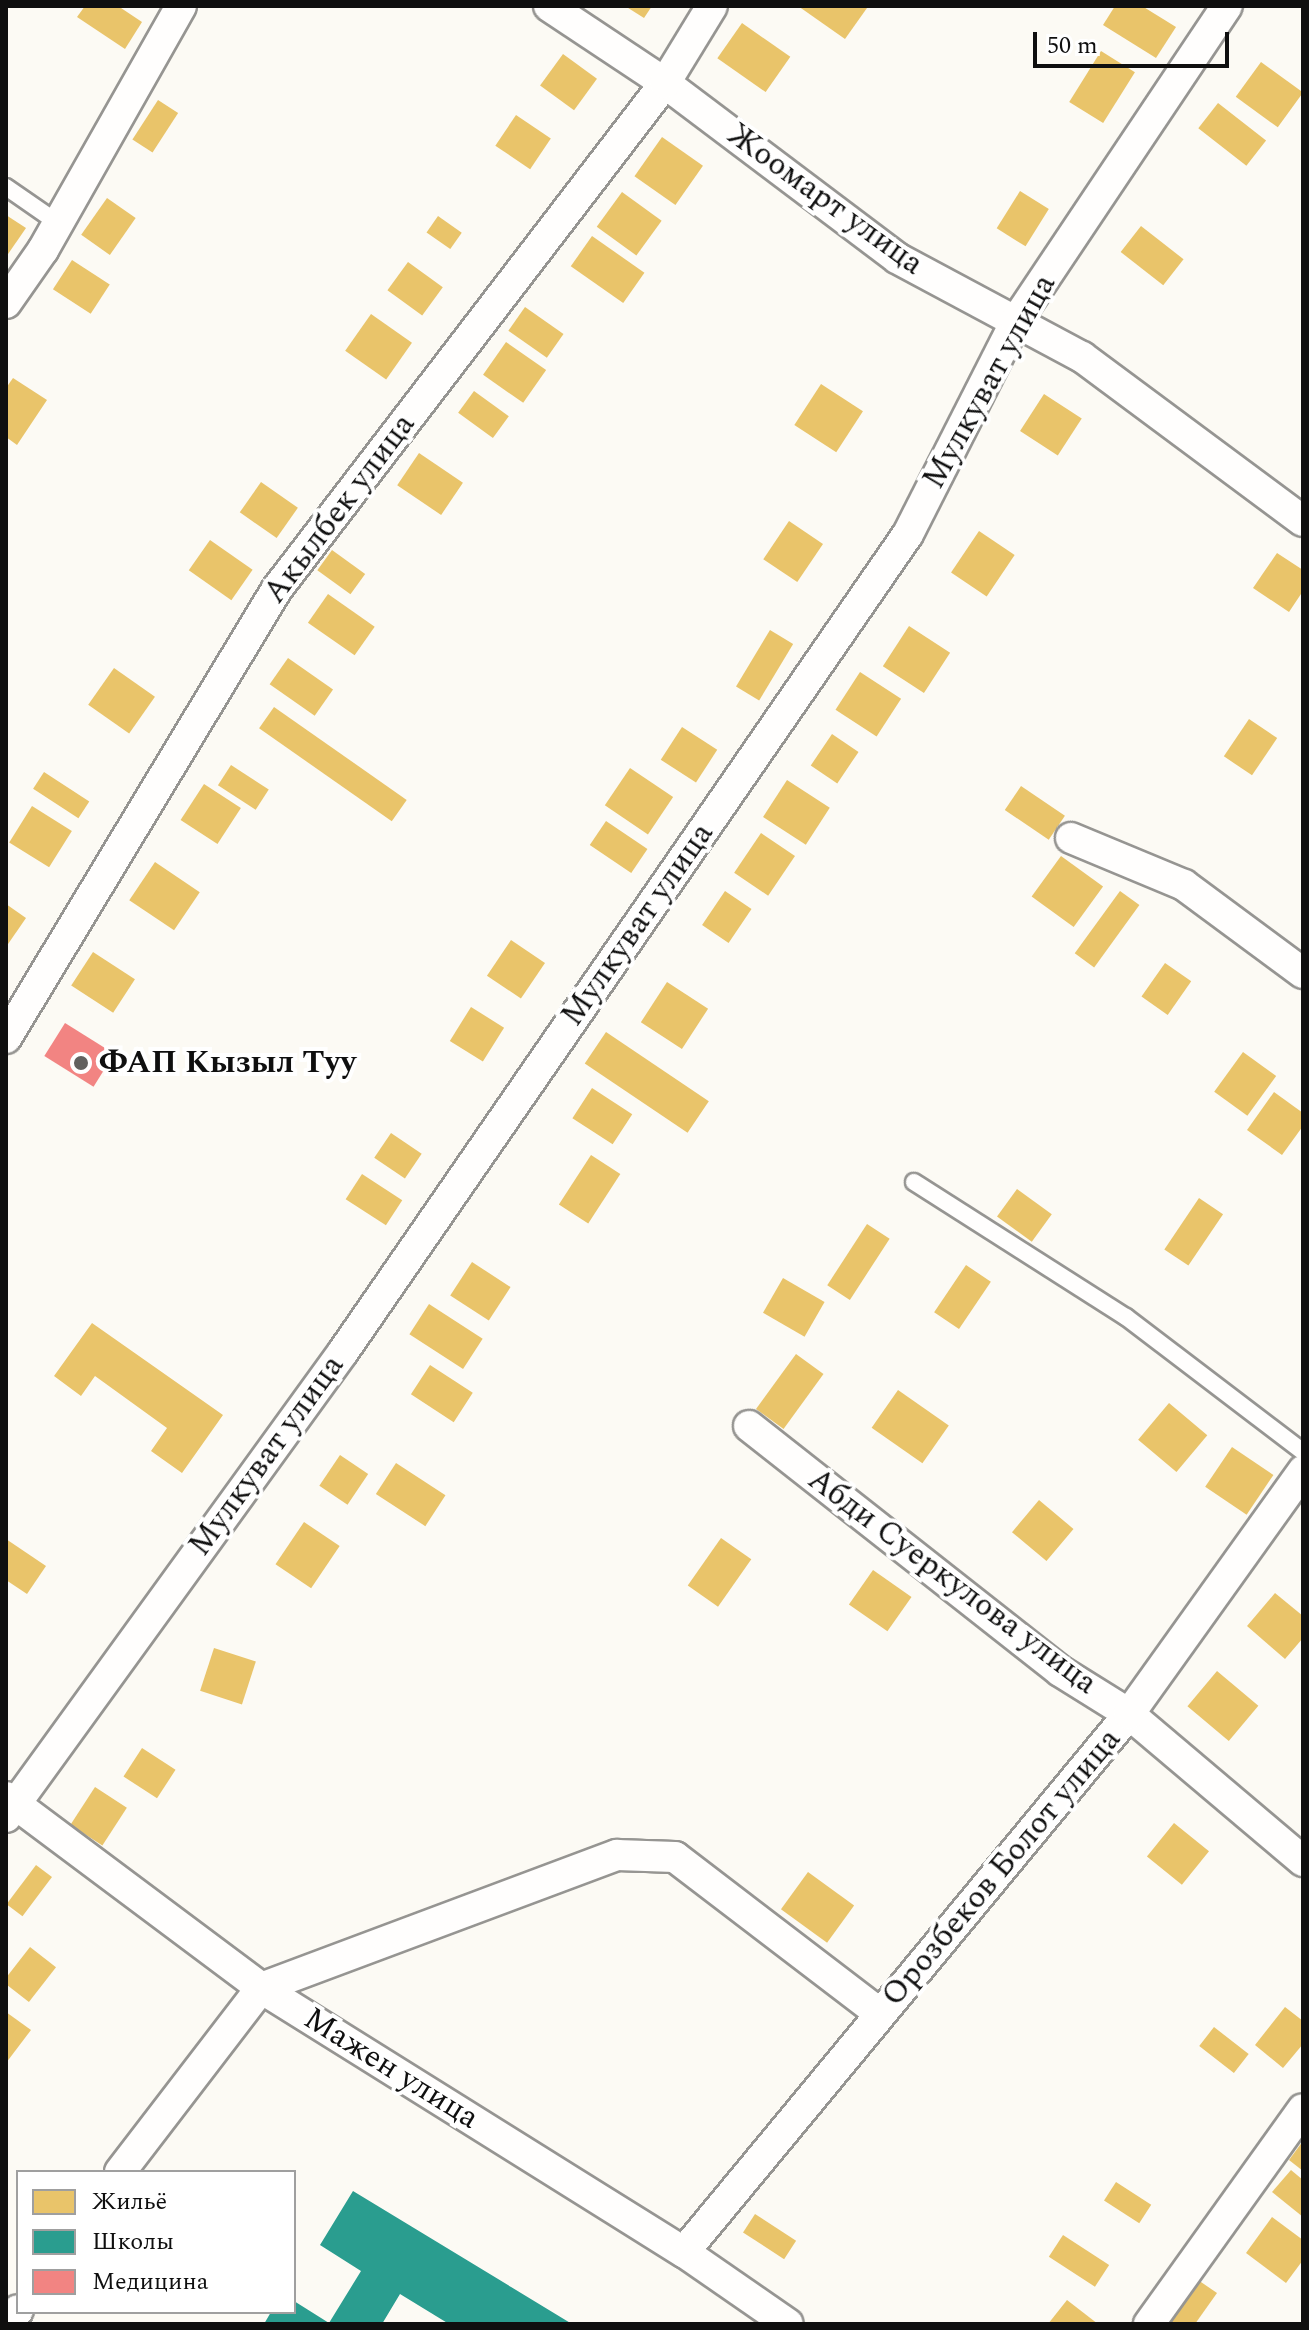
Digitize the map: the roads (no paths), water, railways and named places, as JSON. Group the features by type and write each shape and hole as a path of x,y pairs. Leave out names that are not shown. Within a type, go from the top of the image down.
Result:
{"street":[{"path":"6,303 58,223 181,6"},
{"name":"Жоомарт улица","path":"549,6 665,83 897,258 1082,357 1303,521"},
{"name":"Акылбек улица","path":"6,1038 277,589 665,83 712,6"},
{"name":"Мулкуват улица","path":"9,1806 343,1352 908,534 1016,321 1227,6"},
{"path":"1071,838 1184,885 1303,973"},
{"name":"Абди Суеркулова улица","path":"749,1426 1060,1671 1129,1714 1303,1861"},
{"name":"Орозбеков Болот улица","path":"684,2252 1129,1714 1303,1471"},
{"name":"Мажен улица","path":"9,1806 261,1988 684,2252 788,2324"},
{"path":"122,2170 261,1988 617,1855 638,1853 675,1857 722,1888 880,2014"},
{"path":"1149,2324 1303,2109"}],"lane":[{"path":"6,187 58,223"},
{"path":"914,1182 1126,1317 1303,1452"}],"place":[{"name":"ФАП Кызыл Туу","path":"81,1063"}]}
